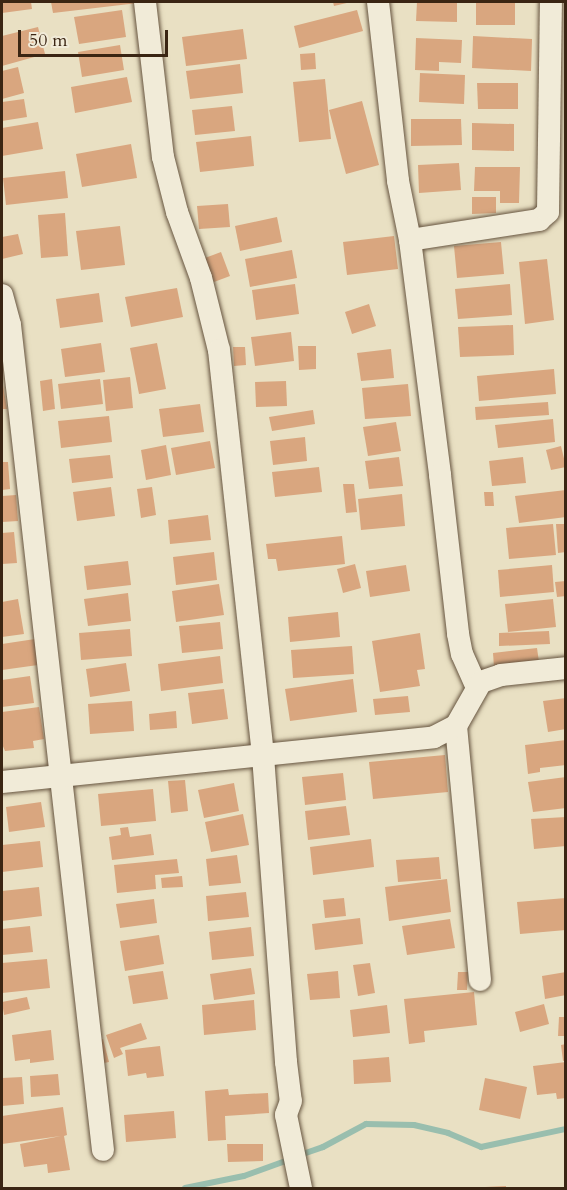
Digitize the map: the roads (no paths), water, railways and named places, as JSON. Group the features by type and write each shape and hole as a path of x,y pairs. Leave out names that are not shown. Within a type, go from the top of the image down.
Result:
{"street":[{"path":"145,2 163,157 177,212 201,278 219,350 263,756 286,1062 291,1101 286,1115 301,1188"},
{"path":"378,2 398,181 410,240 458,634 462,654 476,686"},
{"path":"410,240 540,220 548,212 557,182 551,2"},
{"path":"2,295 10,325 103,1150"},
{"path":"2,782 434,737 456,726 476,686 489,678 566,668"},
{"path":"456,726 480,980"}],"waterway":[{"path":"300,1155 323,1147 366,1124 414,1125 448,1133 481,1147 566,1129"},
{"path":"185,1188 244,1176 291,1159"}]}
